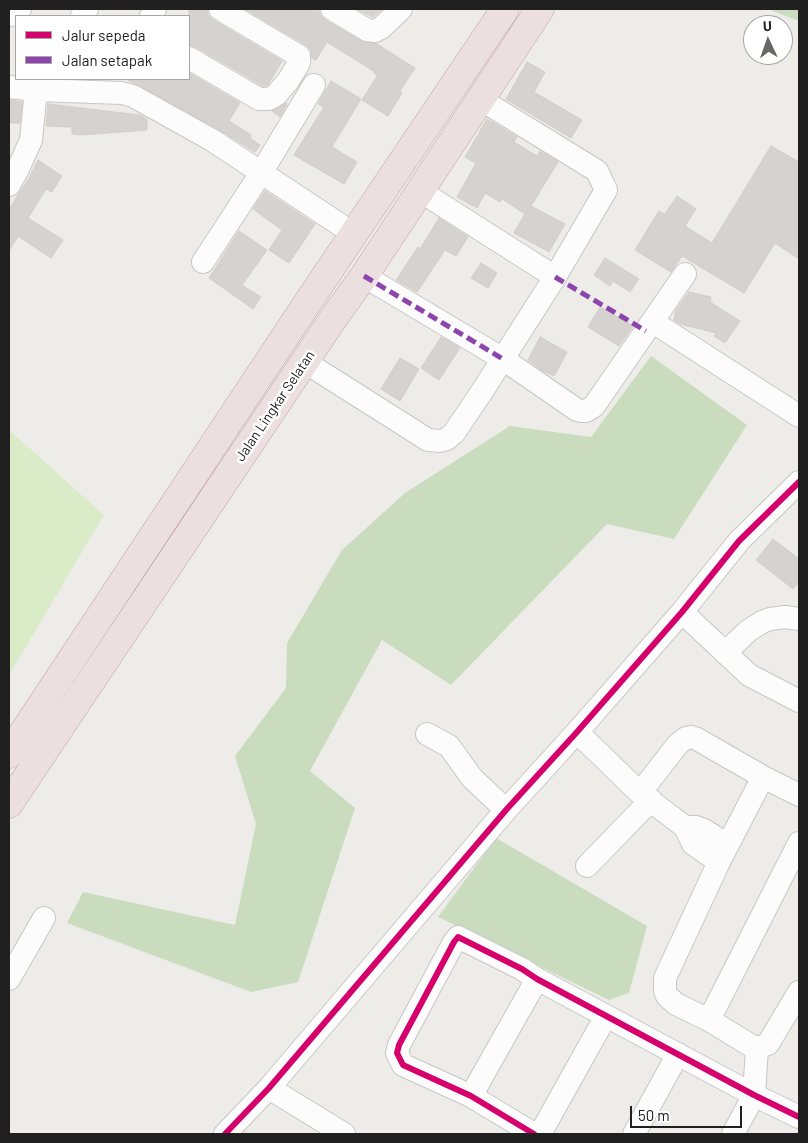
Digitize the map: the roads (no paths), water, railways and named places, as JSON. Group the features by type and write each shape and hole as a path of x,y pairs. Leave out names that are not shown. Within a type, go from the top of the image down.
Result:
{"highway":[{"path":"9,754 308,302 505,9"},
{"name":"Jalan Lingkar Selatan","path":"9,804 364,276 540,9"},
{"path":"308,302 336,316"}],"street":[{"path":"9,15 17,14 20,9"},
{"path":"190,59 260,99 269,99 276,95 288,81 299,63 299,56 220,9"},
{"path":"332,9 367,30 375,31 381,28 401,9"},
{"path":"9,86 40,84 102,86 133,96 212,140 354,234"},
{"path":"9,185 30,140 40,84"},
{"path":"203,262 314,85"},
{"path":"305,362 428,440 440,442 447,439 454,432 503,359 555,277 606,190 597,171 480,99"},
{"path":"420,191 555,277"},
{"path":"364,276 503,359 576,410 586,411 594,406 685,274"},
{"path":"653,322 799,416"},
{"path":"225,1134 269,1088 506,810 682,612 739,541 799,482"},
{"path":"682,612 749,675 799,701"},
{"path":"724,653 748,630 762,622 786,617 799,619"},
{"path":"577,732 645,797 685,827 693,844 724,854"},
{"path":"427,734 449,746 472,778 506,810"},
{"path":"587,866 645,797 678,744 686,738 697,739 763,777 799,794"},
{"path":"763,777 665,978 664,986 667,996 671,1000 758,1048 768,1044 799,992"},
{"path":"709,1020 799,843"},
{"path":"9,979 44,918"},
{"path":"534,1134 471,1096 403,1065 397,1053 399,1044 458,937 522,969 754,1096 799,1117"},
{"path":"471,1096 538,979"},
{"path":"540,1134 606,1016"},
{"path":"733,1134 754,1096 758,1048"},
{"path":"634,1134 678,1054"},
{"path":"269,1088 344,1134"}]}
